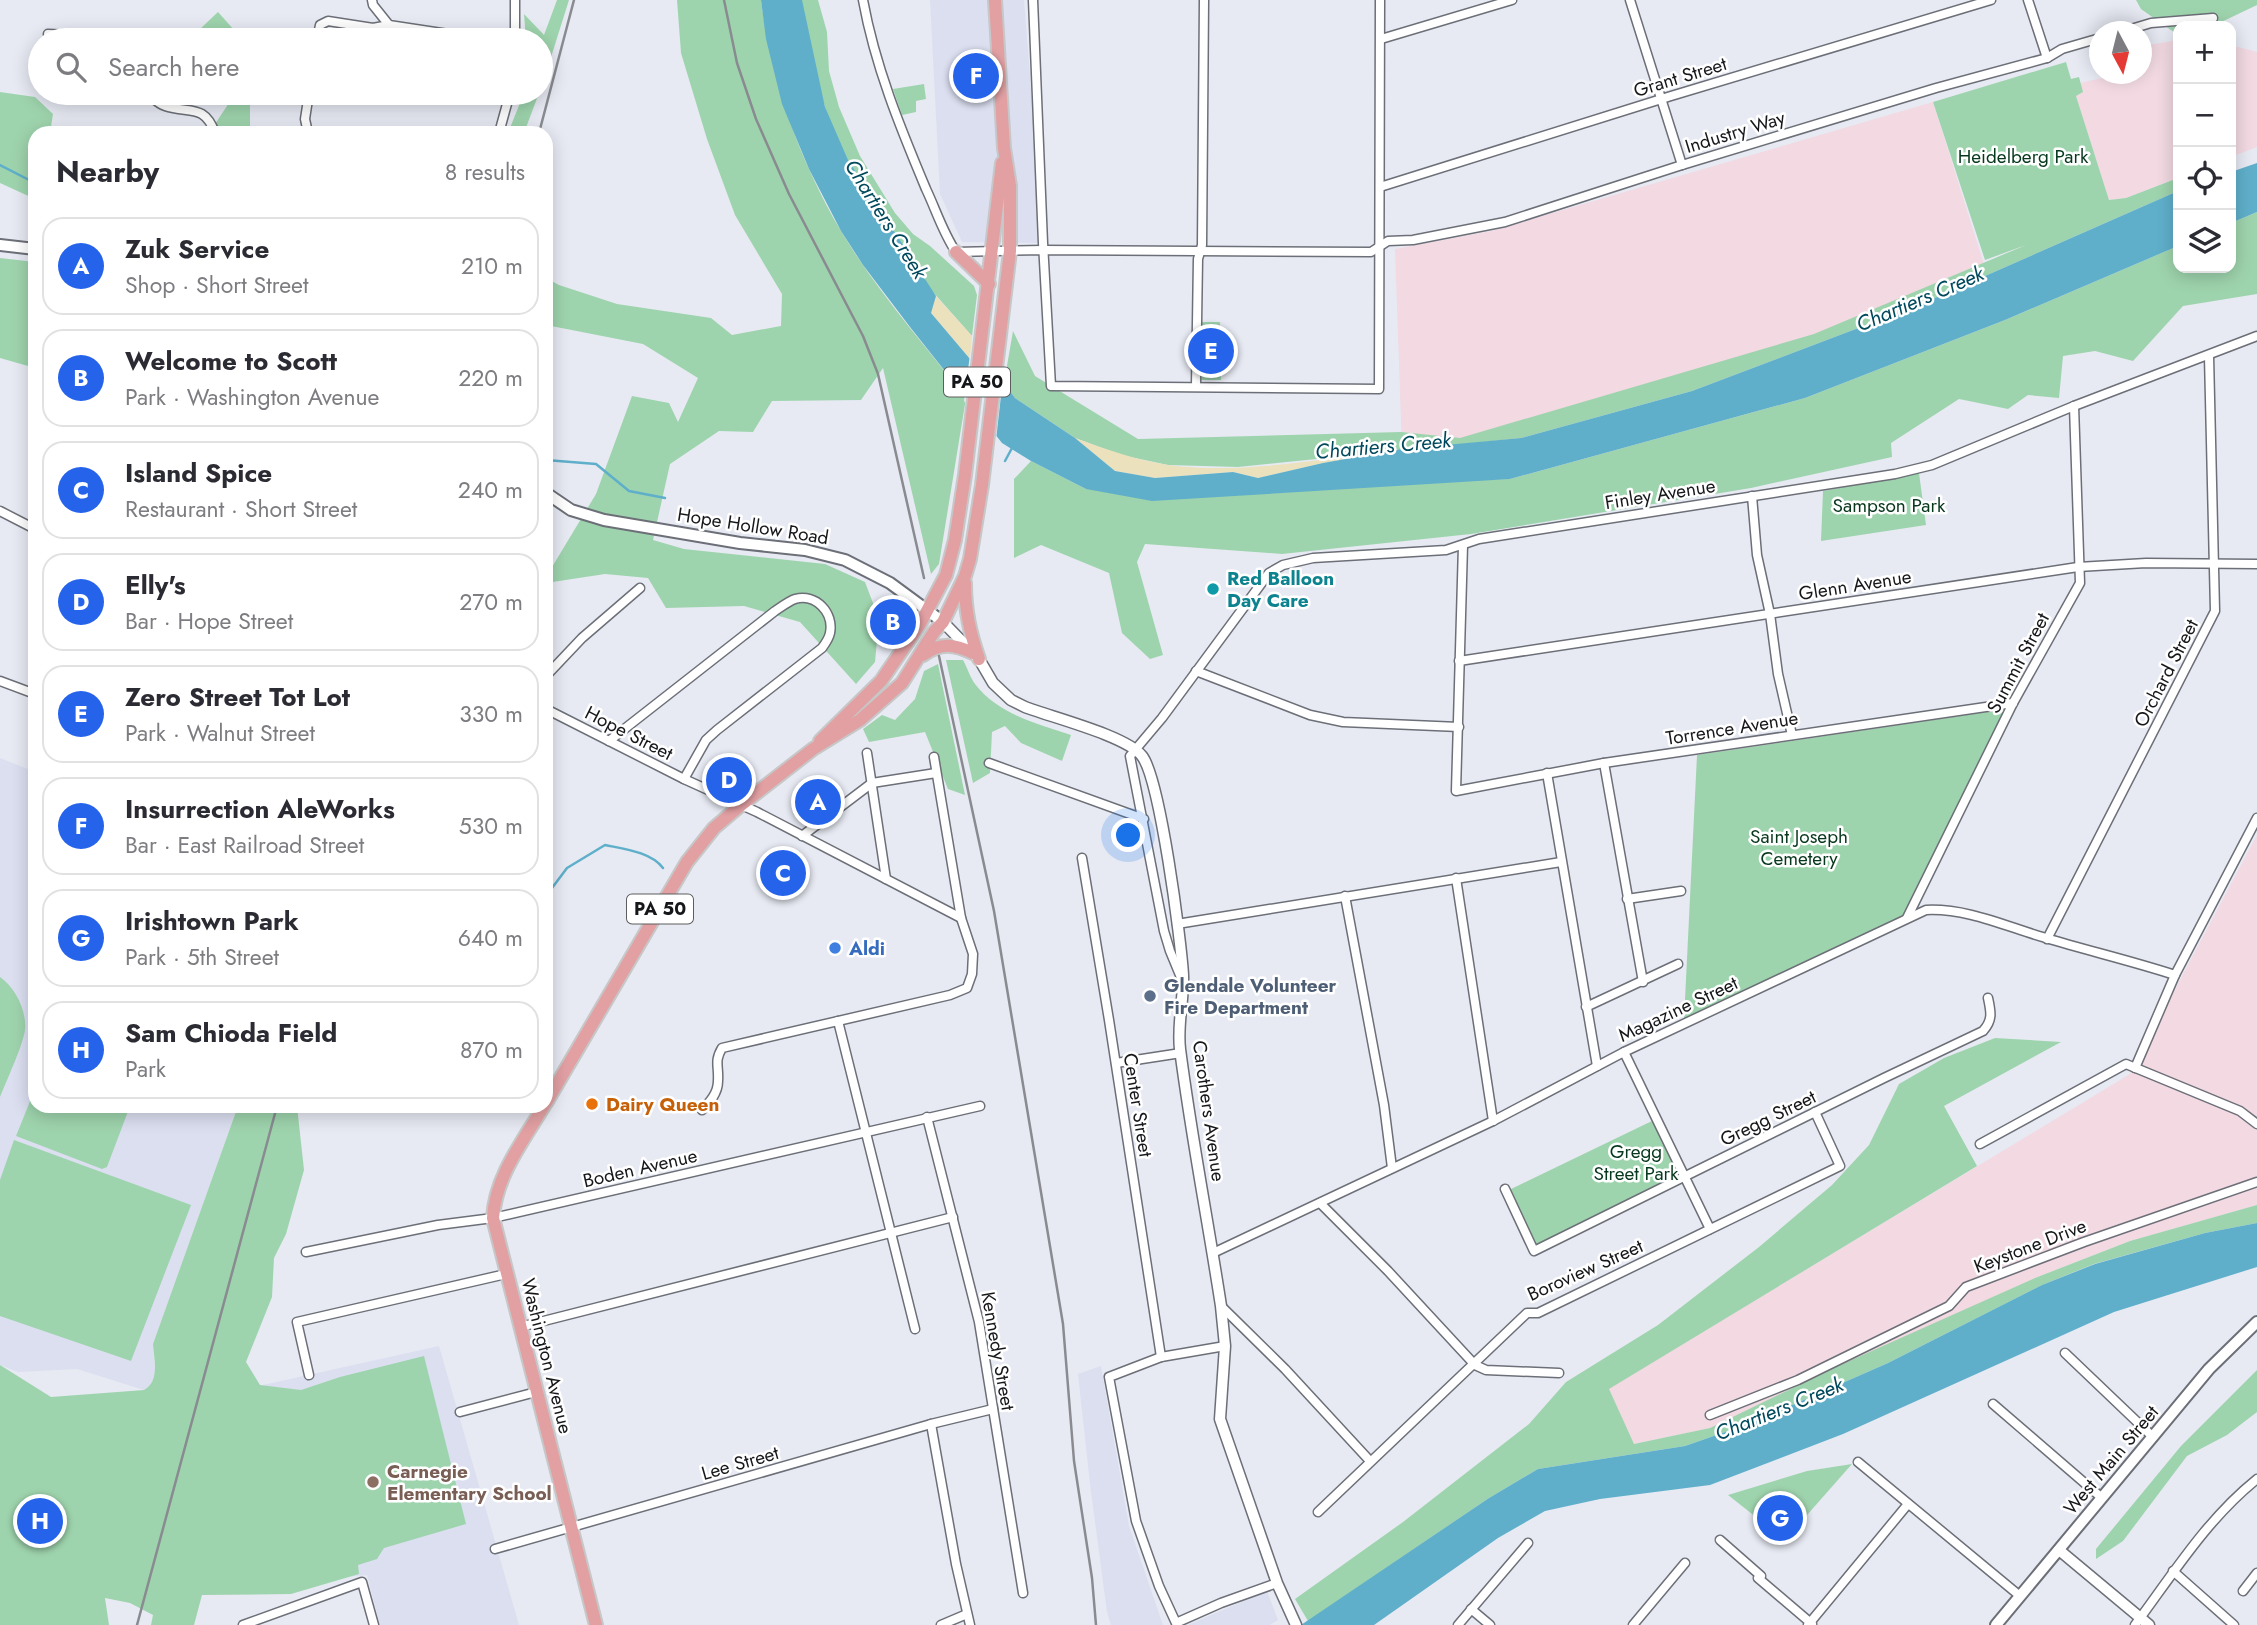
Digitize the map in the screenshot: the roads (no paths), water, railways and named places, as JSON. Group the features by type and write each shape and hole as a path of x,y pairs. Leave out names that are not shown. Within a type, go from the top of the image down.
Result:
{"main road":[{"name":"PA 50","path":"995,0 1004,148 1010,186 1010,251"},
{"name":"PA 50","path":"988,287 1004,148"},
{"path":"0,245 28,248"},
{"name":"Washington Avenue","path":"553,1090 687,862 714,828 813,749 838,735 889,696 902,683 943,622 965,576 973,543 1010,251"},
{"path":"956,252 988,287"},
{"name":"Washington Avenue","path":"813,749 832,727 881,681 928,610 943,582 951,560 965,475 988,287"},
{"name":"Hope Hollow Road","path":"553,498 572,510 604,520 831,555 877,575 943,622"},
{"path":"965,576 966,616 976,656"},
{"path":"917,659 943,644 961,648 976,656"},
{"name":"Washington Avenue","path":"540,1113 505,1172 494,1202 493,1218 596,1625"},
{"name":"West Main Street","path":"1996,1625 2209,1369 2257,1322"}],"street":[{"path":"372,0 389,25"},
{"path":"515,0 515,28"},
{"path":"863,0 869,35 897,121 956,252"},
{"path":"1033,0 1051,386 1379,388 1380,0"},
{"path":"1196,386 1198,259 1202,245 1204,0"},
{"path":"1381,39 1512,0"},
{"path":"1630,0 1682,165"},
{"name":"Grant Street","path":"1380,187 1991,0"},
{"path":"2028,0 2047,58"},
{"path":"2152,23 2213,19"},
{"path":"319,28 328,21 373,28 389,25 409,28"},
{"name":"Industry Way","path":"956,252 1043,250 1371,253 1388,242 1413,240 1505,222 1682,165 1937,88 2047,58 2062,49 2089,41"},
{"path":"162,105 202,113 208,117 212,126"},
{"path":"307,105 307,126"},
{"path":"501,126 507,105"},
{"name":"Finley Avenue","path":"1135,749 1148,736 1269,573 1283,565 1313,558 1446,550 1479,539 1895,474 1932,465 2074,406 2257,336"},
{"name":"Orchard Street","path":"2048,939 2215,611 2209,356"},
{"name":"Summit Street","path":"1907,918 2013,703 2080,583 2074,406"},
{"path":"1752,496 1757,555 1792,735"},
{"path":"1,513 28,525"},
{"path":"1196,671 1310,715 1343,722 1459,727 1463,545"},
{"name":"Glenn Avenue","path":"1459,661 2078,567 2146,563 2257,564"},
{"path":"553,669 582,638 640,588"},
{"path":"609,741 775,611 795,599 807,598 819,603 831,623 830,635 822,648 716,730 706,740 684,779"},
{"path":"943,622 976,656 993,683 1011,700 1135,749 1130,756 1130,762 1144,820 1164,931 1182,982"},
{"path":"0,681 28,691"},
{"name":"Torrence Avenue","path":"1459,727 1456,791 1547,773 2013,703"},
{"name":"Hope Street","path":"553,713 802,835 961,918"},
{"name":"Carothers Avenue","path":"1135,749 1148,766 1160,813 1177,924 1182,982 1181,1053 1225,1346 1220,1419 1277,1583 1296,1625"},
{"path":"867,753 886,879"},
{"path":"702,1110 713,1098 719,1083 716,1058 722,1048 950,995 967,988 972,974 972,954 961,918 934,757"},
{"path":"989,762 1144,820"},
{"path":"1604,764 1643,982"},
{"path":"802,835 872,783 936,773"},
{"path":"1547,773 1597,1066"},
{"path":"2135,1068 2175,975 2257,818"},
{"name":"Center Street","path":"1082,858 1161,1357"},
{"path":"1177,924 1561,862"},
{"path":"1456,878 1493,1121"},
{"path":"1627,900 1681,891"},
{"path":"1345,896 1384,1105 1392,1168"},
{"name":"Magazine Street","path":"1213,1253 1493,1121 1624,1052 1926,910 1954,911 2175,975"},
{"path":"1586,1007 1678,964"},
{"name":"Gregg Street","path":"1505,1189 1534,1251 1983,1031 1990,1024 1992,1012 1988,998"},
{"path":"838,1021 915,1329"},
{"path":"1624,1052 1710,1229"},
{"path":"1116,1063 1181,1053"},
{"path":"1980,1144 2126,1064 2240,1111 2257,1124"},
{"name":"Boden Avenue","path":"306,1252 438,1225 493,1218 980,1106"},
{"name":"Boroview Street","path":"1318,1512 1527,1313 1538,1312 1840,1166 1815,1112"},
{"name":"Kennedy Street","path":"927,1118 979,1322 1023,1593"},
{"name":"Keystone Drive","path":"1710,1415 1798,1380 1949,1306 1966,1287 2084,1242 2257,1182"},
{"path":"1320,1203 1388,1271 1475,1365 1486,1370 1559,1373"},
{"path":"520,1327 953,1217"},
{"path":"309,1375 297,1322 506,1274"},
{"path":"1221,1306 1285,1369 1370,1461"},
{"path":"1225,1346 1161,1357 1110,1377 1136,1521 1159,1586 1176,1623 1277,1583"},
{"path":"2065,1353 2153,1437"},
{"path":"460,1412 536,1392"},
{"path":"1993,1404 2102,1498"},
{"name":"Lee Street","path":"495,1549 993,1409"},
{"path":"932,1424 956,1564 970,1625"},
{"path":"1858,1462 2020,1596"},
{"path":"2059,1549 2142,1623 2173,1571 2228,1502 2256,1480"},
{"path":"1720,1540 1810,1624 1908,1504"},
{"path":"1458,1625 1528,1543"},
{"path":"1633,1625 1685,1563"},
{"path":"2173,1571 2234,1625"},
{"path":"2243,1591 2257,1573"},
{"path":"243,1625 362,1581 374,1625"},
{"path":"1471,1609 1490,1625"},
{"path":"941,1625 967,1614"}],"water":[{"name":"Chartiers Creek","path":"761,0 802,0 825,107 848,160 936,296 931,313 970,359 1004,383 1015,398 1075,438 1115,471 1155,478 1233,472 1258,478 1402,449 1521,438 1692,391 1919,305 2173,193 2173,248 2005,320 1805,398 1510,479 1152,501 1086,489 1002,443 910,327 841,231 809,169 782,104 766,39"},
{"path":"2257,163 2257,212 2236,221 2236,210 2236,170"},
{"path":"2257,1223 2257,1267 2114,1312 1843,1434 1710,1485 1600,1499 1545,1511 1498,1538 1374,1625 1301,1625 1489,1498 1538,1469 1685,1446 1751,1423 1888,1363 2042,1285 2095,1264 2205,1233"}],"waterway":[{"path":"0,165 28,179"},
{"path":"1005,461 1012,448"},
{"path":"553,461 596,464 629,491 665,498"},
{"path":"553,887 567,868 605,845 652,858 663,868"}],"railway":[{"path":"553,80 574,0"},
{"path":"724,0 737,63 756,119 789,194 863,336 878,374 924,578"},
{"path":"541,126 546,105"},
{"path":"939,656 994,911 1063,1324 1074,1461 1092,1578 1096,1625"},
{"path":"137,1625 275,1113"}],"place":[{"name":"Insurrection AleWorks","path":"976,76"},
{"name":"Zero Street Tot Lot","path":"1211,351"},
{"name":"Red Balloon Day Care","path":"1213,589"},
{"name":"Welcome to Scott","path":"893,622"},
{"name":"Elly's","path":"729,780"},
{"name":"Zuk Service","path":"818,802"},
{"name":"Island Spice","path":"783,873"},
{"name":"Aldi","path":"835,948"},
{"name":"Glendale Volunteer Fire Department","path":"1150,996"},
{"name":"Dairy Queen","path":"592,1104"},
{"name":"Carnegie Elementary School","path":"373,1482"},
{"name":"Irishtown Park","path":"1780,1518"},
{"name":"Sam Chioda Field","path":"40,1521"}],"park label":[{"name":"Heidelberg Park","path":"2023,156"},
{"name":"Sampson Park","path":"1889,505"},
{"name":"Saint Joseph Cemetery","path":"1799,847"},
{"name":"Gregg Street Park","path":"1636,1162"}]}
